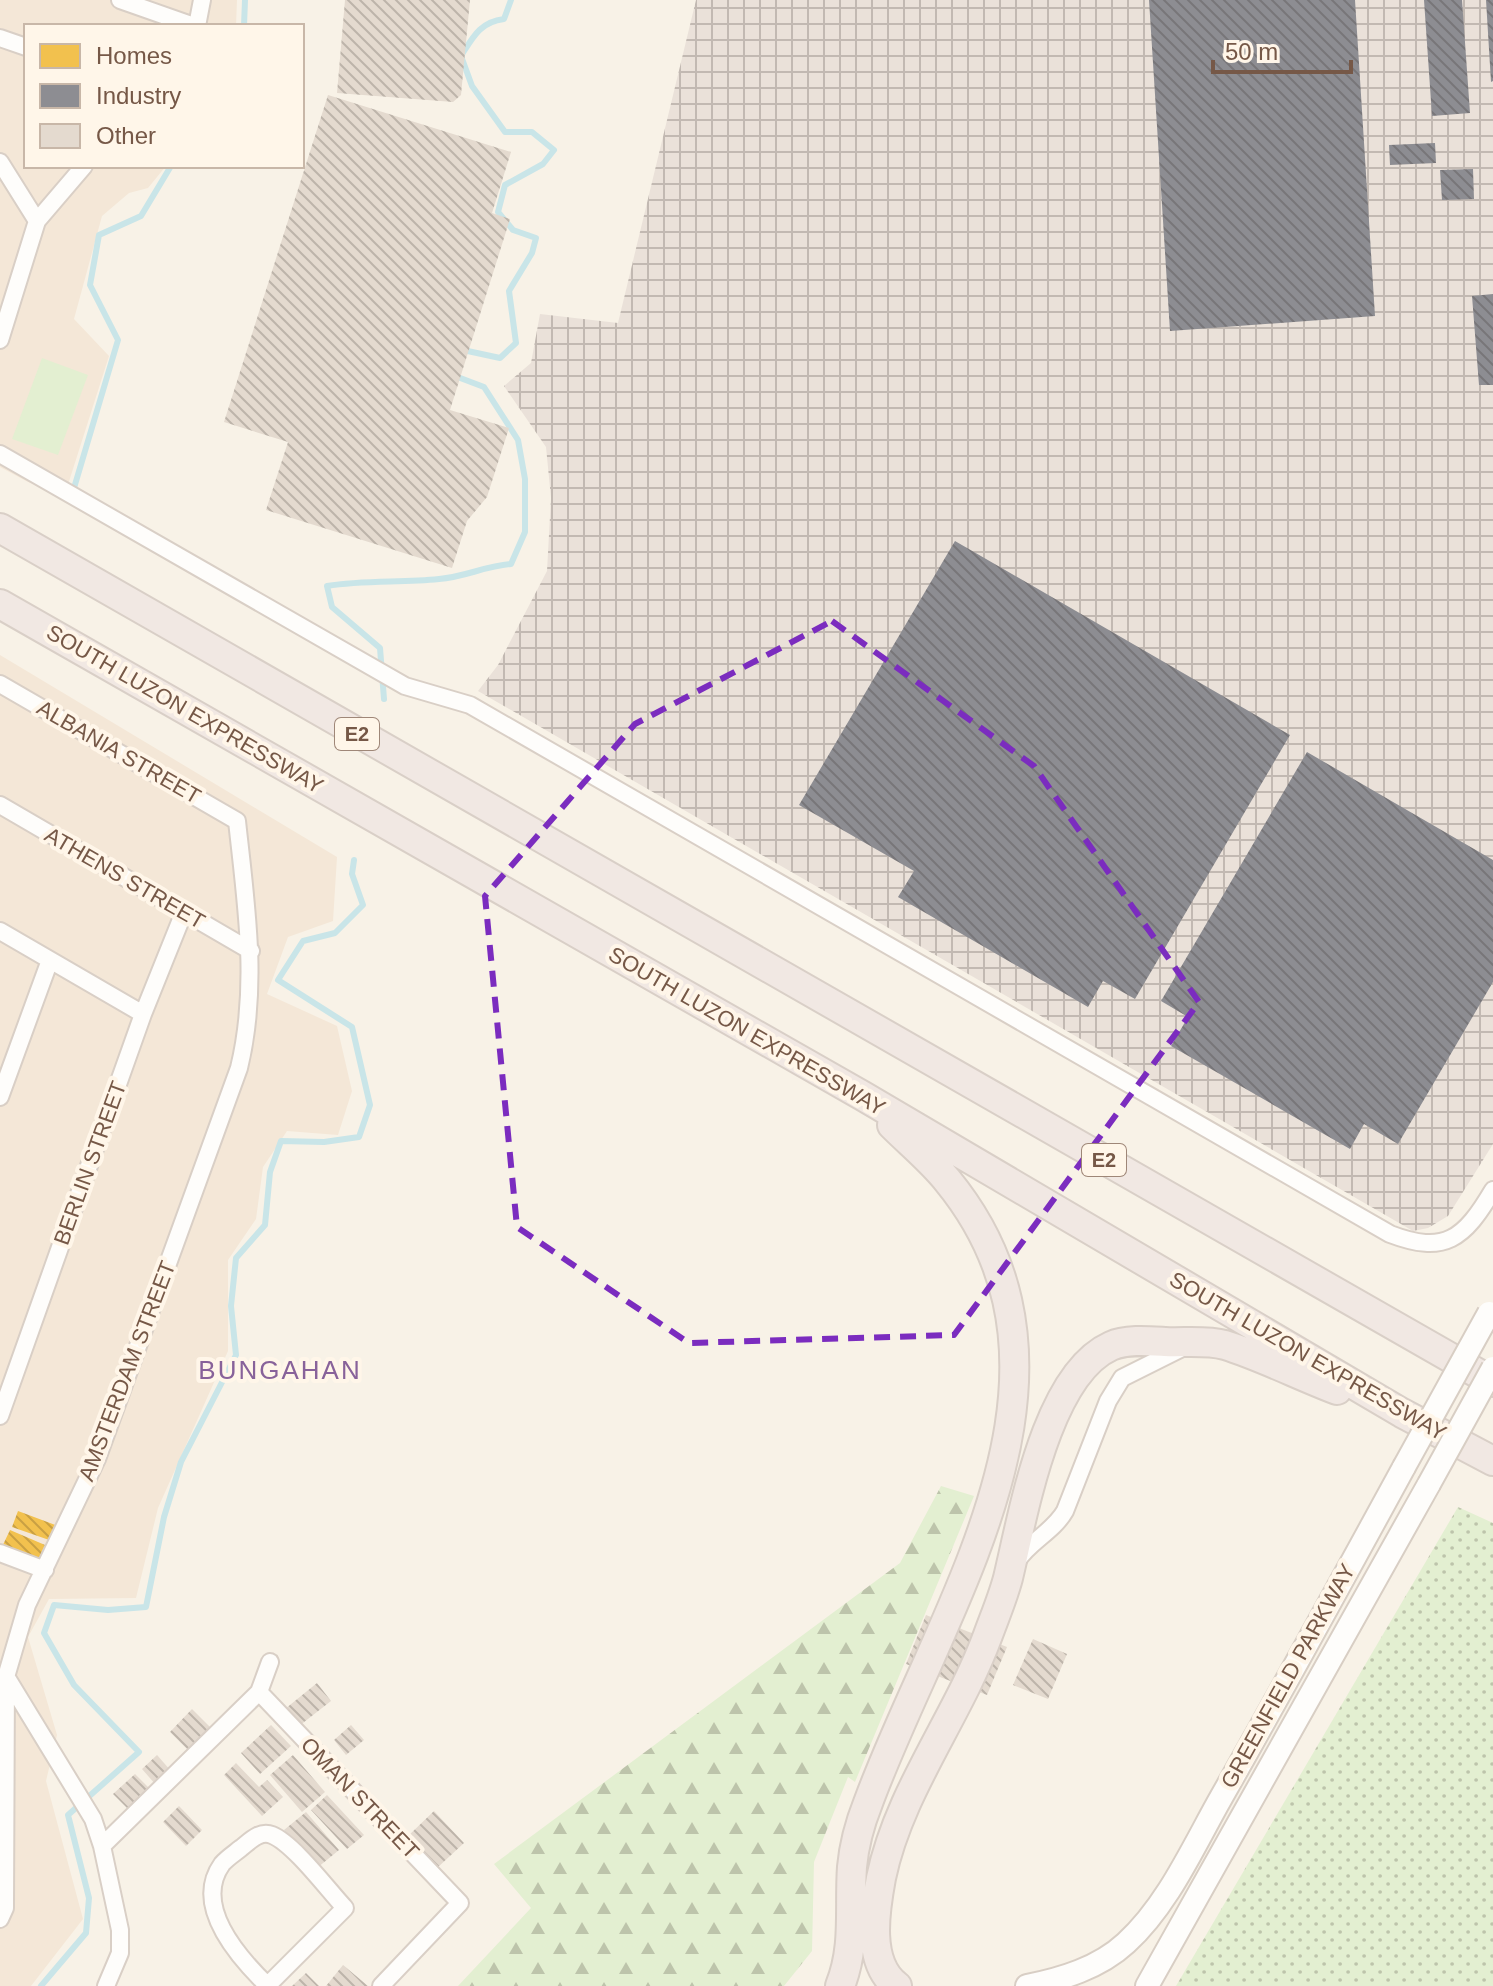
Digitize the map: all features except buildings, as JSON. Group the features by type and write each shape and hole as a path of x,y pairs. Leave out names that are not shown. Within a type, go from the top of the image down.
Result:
{"highway":[{"name":"E2","path":"0,528 1493,1382"},
{"name":"SOUTH LUZON EXPRESSWAY","path":"0,604 863,1096 1402,1413 1493,1461"},
{"path":"840,1986 851,1951 852,1865 859,1829 875,1785 948,1624 989,1512 1006,1445 1015,1387 1010,1316 999,1276 982,1236 947,1179 863,1096"},
{"path":"897,1986 881,1965 876,1938 878,1897 887,1857 909,1800 967,1687 1007,1581 1034,1463 1062,1401 1088,1364 1111,1346 1145,1340 1223,1345 1402,1413"}],"main road":[{"name":"GREENFIELD PARKWAY","path":"1027,1986 1067,1975 1104,1959 1145,1923 1245,1757 1491,1310"},
{"name":"GREENFIELD PARKWAY","path":"1147,1986 1493,1368"}],"street":[{"path":"120,0 190,24"},
{"path":"196,24 202,0"},
{"path":"0,38 24,46"},
{"path":"0,162 37,221"},
{"path":"0,340 37,221 82,168"},
{"path":"0,454 405,686 470,705 1390,1234 1422,1244 1440,1245 1460,1235 1493,1190"},
{"name":"ALBANIA STREET","path":"0,684 237,821"},
{"name":"ATHENS STREET","path":"0,805 251,951"},
{"name":"AMSTERDAM STREET","path":"2,1911 3,1676 27,1605 97,1459 239,1068 250,1023 251,951 237,821"},
{"name":"BERLIN STREET","path":"0,1416 143,1014 184,912"},
{"path":"0,931 143,1014"},
{"path":"0,1097 50,960"},
{"path":"1007,1581 1027,1547 1058,1523 1065,1511 1108,1401 1122,1378 1163,1355 1198,1342"},
{"path":"0,1553 45,1570"},
{"path":"102,1846 259,1692 270,1662"},
{"path":"3,1676 54,1751 93,1819 102,1846 120,1930 120,1953 106,1986"},
{"name":"OMAN STREET","path":"259,1692 460,1903 381,1986"},
{"path":"270,1833 283,1842 345,1908 268,1986 250,1968 225,1933 218,1920 213,1890 222,1865 257,1835 270,1833"}],"highlighted area":[{"path":"832,621 1034,766 1199,1002 954,1335 689,1343 517,1227 485,896 635,724"}],"shaded area":[{"path":"0,0 237,0 236,24 24,24 24,168 164,168 148,188 129,193 102,216 74,319 109,356 65,494 28,482 0,467"},
{"path":"696,0 1493,0 1493,1144 1448,1216 1428,1228 1413,1231 478,691 498,665 547,571 551,498 546,447 504,386 531,363 540,314 618,323"},
{"path":"0,655 337,857 333,921 288,937 267,994 337,1026 352,1091 338,1135 287,1131 263,1167 256,1219 228,1260 228,1351 158,1508 136,1598 49,1599 28,1637 57,1735 46,1781 83,1919 31,1986 0,1986"}],"green space":[{"path":"42,358 88,375 58,455 12,439"},
{"path":"941,1486 974,1496 855,1782 848,1777 814,1862 812,1951 784,1986 458,1986 531,1908 494,1864 900,1563"},
{"path":"1458,1507 1493,1523 1493,1986 1176,1986"}],"waterway":[{"path":"244,24 245,0"},
{"path":"463,350 500,358 516,343 509,291 532,253 536,238 513,230 498,212 505,185 543,164 554,150 532,132 505,132 472,86 461,56 483,27 504,19 511,0"},
{"path":"74,488 118,340 90,285 99,235 141,216 170,168"},
{"path":"384,699 380,648 332,607 327,586 439,579 511,564 525,532 525,479 518,440 484,387 455,376"},
{"path":"41,1986 86,1933 89,1898 68,1815 139,1752 74,1685 44,1633 54,1605 108,1610 146,1607 164,1517 181,1462 236,1355 231,1306 236,1258 265,1225 270,1172 281,1141 324,1142 359,1137 370,1105 352,1027 278,980 303,941 335,933 363,905 352,874 354,860"}],"district":[{"name":"BUNGAHAN","path":"280,1370"}]}
